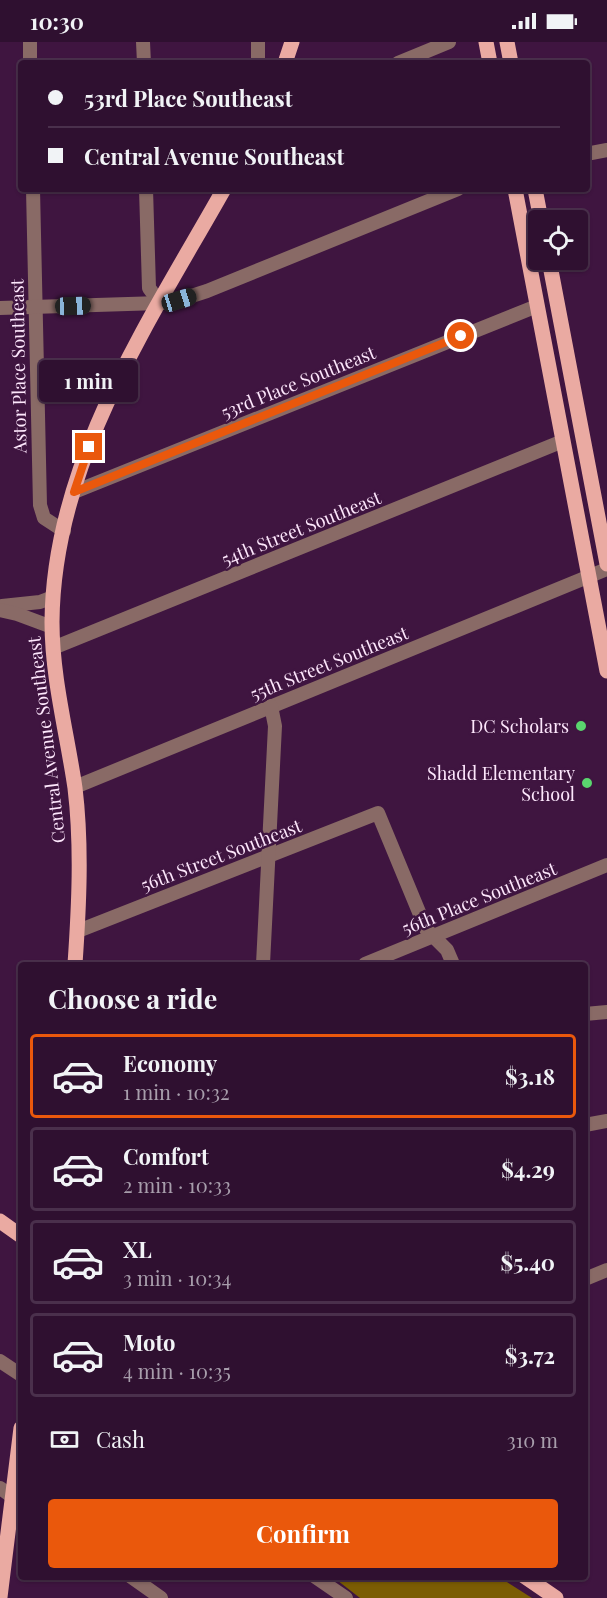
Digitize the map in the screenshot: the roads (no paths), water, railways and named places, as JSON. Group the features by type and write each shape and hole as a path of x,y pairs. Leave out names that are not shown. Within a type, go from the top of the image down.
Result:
{"main road":[{"path":"286,60 292,42"},
{"path":"486,42 489,60"},
{"path":"507,42 510,60"},
{"name":"Central Avenue Southeast","path":"75,962 79,853 75,787 53,648 52,627 53,597 64,531 74,492 109,400 222,192"},
{"path":"516,192 563,441 600,571"},
{"path":"536,192 539,210"},
{"path":"551,270 600,571 607,671"},
{"path":"0,1221 18,1234"},
{"path":"0,1597 18,1448"},
{"path":"530,1580 556,1598"}],"street":[{"path":"30,42 30,60"},
{"path":"143,42 144,60"},
{"path":"258,42 258,60"},
{"path":"405,60 449,42"},
{"path":"590,153 607,150"},
{"name":"Astor Place Southeast","path":"33,192 40,505 44,518 64,531"},
{"path":"147,192 149,288 160,303"},
{"path":"0,308 160,303 207,291 451,192"},
{"name":"53rd Place Southeast","path":"74,492 537,306"},
{"name":"54th Street Southeast","path":"53,648 563,441"},
{"name":"55th Street Southeast","path":"75,787 600,571"},
{"path":"0,608 40,602 53,597"},
{"path":"0,608 52,627"},
{"path":"263,962 274,726 271,706"},
{"name":"56th Street Southeast","path":"78,930 378,813 424,925 434,937"},
{"name":"56th Place Southeast","path":"370,962 607,865"},
{"path":"434,937 447,950 452,962"},
{"path":"588,1014 607,1012"},
{"path":"588,1124 607,1121"},
{"path":"588,1278 607,1270"},
{"path":"0,1361 18,1373"},
{"path":"136,1580 161,1598"},
{"path":"320,1580 346,1598"}],"place":[{"name":"DC Scholars","path":"581,726"},
{"name":"Shadd Elementary School","path":"587,783"}]}
